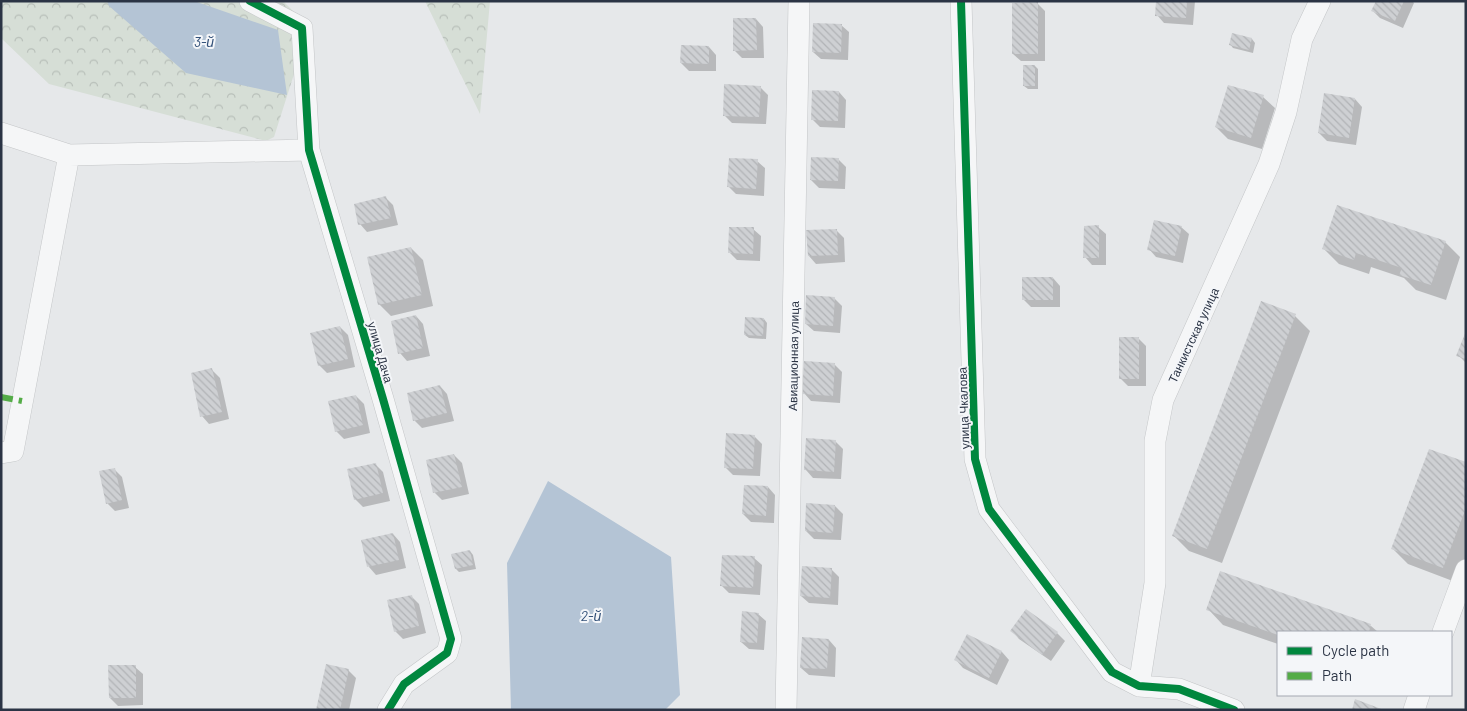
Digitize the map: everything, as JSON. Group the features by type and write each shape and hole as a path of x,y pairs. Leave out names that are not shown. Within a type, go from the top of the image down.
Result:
{"street":[{"name":"улица Дача","path":"250,1 302,28 309,150 383,399 451,639 447,653 404,684 388,710"},
{"name":"Авиационная улица","path":"786,710 800,1"},
{"name":"улица Чкалова","path":"962,1 975,459 989,509 1112,672 1139,686 1179,689 1234,710"},
{"name":"Танкистская улица","path":"1139,686 1155,583 1156,441 1163,400 1269,164 1286,112 1302,39 1320,1"},
{"path":"1,133 69,155 309,150"},
{"path":"1,453 13,451 69,155"},
{"path":"1443,631 1466,570"},
{"path":"1414,710 1420,696"}],"green space":[{"path":"1,1 283,1 309,27 274,137 266,141 49,84 1,38"},
{"path":"425,1 490,1 480,114"}],"water":[{"name":"3-й","path":"107,1 194,1 278,30 287,95 186,73 109,6"},
{"name":"2-й","path":"548,481 671,557 680,695 665,710 511,710 507,563"}],"building":[{"path":"1156,1 1187,1 1186,18 1155,16"},
{"path":"1376,1 1404,1 1395,21 1371,11"},
{"path":"1038,2 1038,54 1012,54 1012,3"},
{"path":"733,18 756,18 757,50 733,51"},
{"path":"813,23 842,24 841,53 812,52"},
{"path":"1232,33 1252,38 1249,50 1229,45"},
{"path":"681,45 709,46 709,64 680,63"},
{"path":"1023,65 1035,65 1035,86 1023,86"},
{"path":"724,84 761,86 759,117 723,116"},
{"path":"1228,85 1264,95 1251,138 1215,127"},
{"path":"812,90 839,91 838,121 811,120"},
{"path":"1324,93 1355,98 1349,138 1318,133"},
{"path":"811,157 839,158 838,181 810,180"},
{"path":"729,158 758,159 756,189 727,187"},
{"path":"386,196 391,218 358,225 354,204"},
{"path":"1337,205 1446,241 1431,285 1399,275 1402,268 1356,253 1354,260 1322,249"},
{"path":"1154,220 1182,226 1175,256 1147,250"},
{"path":"1099,225 1099,258 1083,258 1084,226"},
{"path":"729,227 754,227 753,254 728,253"},
{"path":"837,229 838,255 808,256 806,230"},
{"path":"411,247 422,295 378,305 367,257"},
{"path":"1022,277 1053,277 1053,300 1022,300"},
{"path":"806,295 835,297 833,326 805,324"},
{"path":"1261,301 1296,314 1207,549 1172,536"},
{"path":"416,315 423,348 398,354 391,321"},
{"path":"745,317 764,318 763,336 744,335"},
{"path":"340,326 348,359 318,366 310,333"},
{"path":"1466,331 1466,359 1456,356"},
{"path":"1119,337 1139,337 1139,379 1119,379"},
{"path":"804,361 835,363 833,396 802,394"},
{"path":"212,368 222,412 200,417 191,373"},
{"path":"440,385 447,413 413,421 407,393"},
{"path":"356,395 363,425 335,432 328,401"},
{"path":"726,433 755,435 753,469 724,468"},
{"path":"806,438 836,440 834,472 804,470"},
{"path":"1429,449 1466,462 1466,508 1443,568 1391,549"},
{"path":"454,454 462,487 433,493 426,460"},
{"path":"376,463 383,493 354,500 347,469"},
{"path":"115,468 122,500 106,504 99,471"},
{"path":"744,485 768,486 766,516 742,514"},
{"path":"806,503 835,505 833,533 805,531"},
{"path":"393,533 399,560 367,567 361,540"},
{"path":"470,550 473,565 455,569 451,554"},
{"path":"722,555 755,556 753,588 720,586"},
{"path":"802,566 832,568 830,598 800,596"},
{"path":"1220,571 1371,624 1369,631 1277,631 1277,635 1206,610"},
{"path":"412,595 419,626 394,632 387,600"},
{"path":"1026,609 1058,632 1042,655 1010,631"},
{"path":"742,611 759,613 757,643 740,642"},
{"path":"967,634 1002,651 989,678 954,660"},
{"path":"802,637 829,639 827,669 800,668"},
{"path":"326,664 349,669 340,710 316,710"},
{"path":"108,665 136,665 136,698 109,698"},
{"path":"1355,699 1384,710 1352,710"}],"marked path":[{"path":"1,397 22,401"}],"cycle path":[{"path":"250,1 302,28 309,150 383,399 451,639 447,653 404,684 388,710"},
{"path":"961,1 975,459 989,509 1112,672 1139,686 1179,689 1234,710"}]}
